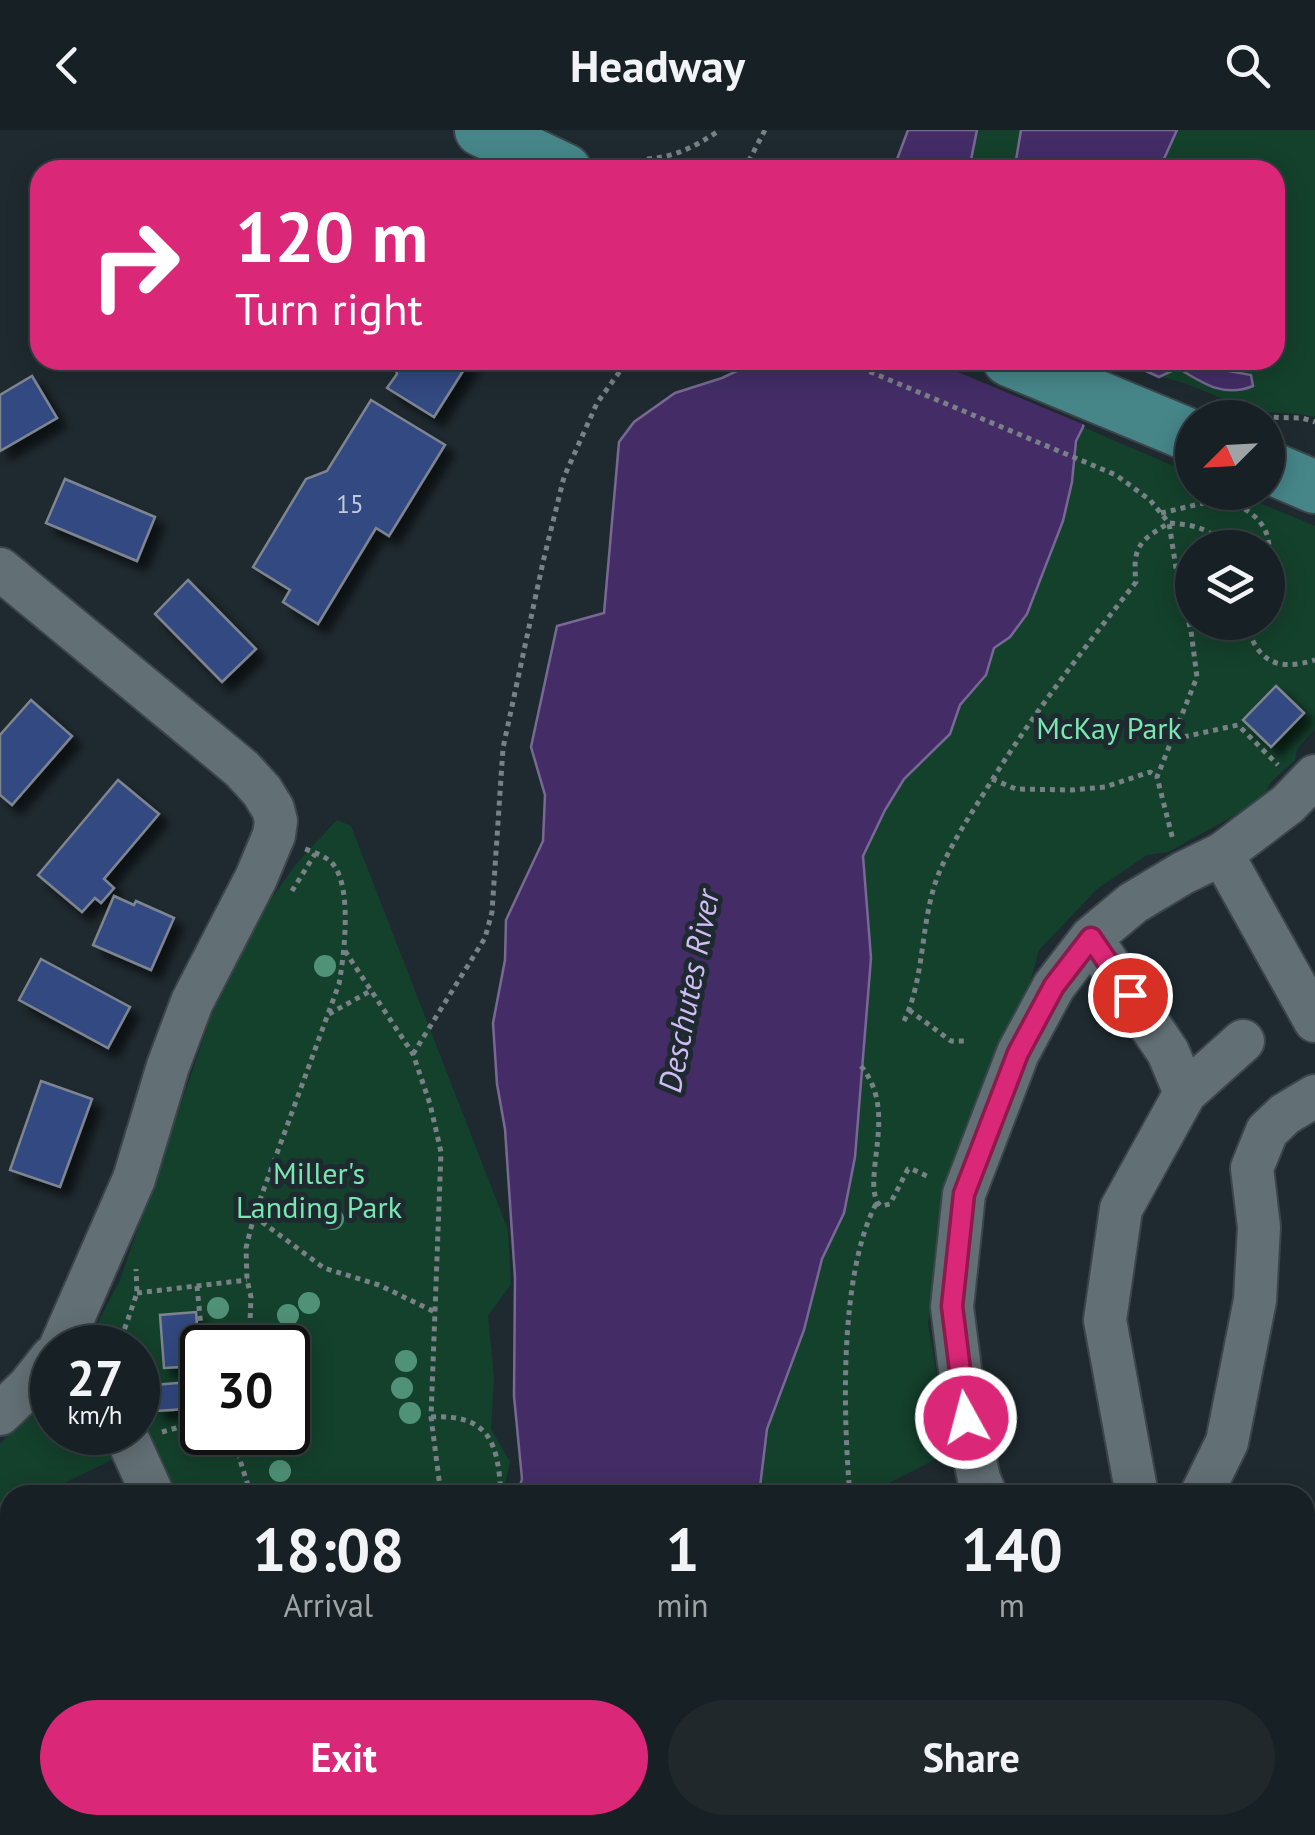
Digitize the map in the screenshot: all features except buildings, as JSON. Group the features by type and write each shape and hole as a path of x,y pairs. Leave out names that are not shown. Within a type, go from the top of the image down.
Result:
{"main road":[{"path":"481,130 544,160"},
{"path":"1032,370 1120,406 1175,414"},
{"path":"1285,486 1315,487"}],"street":[{"path":"0,569 242,769 262,791 276,821 256,878 192,1002 134,1180 70,1325"},
{"path":"982,1485 966,1418 952,1306 964,1194 1018,1053 1054,986 1091,938 1133,904 1207,861 1288,804 1297,771"},
{"path":"1207,861 1315,1021"},
{"path":"1091,938 1168,1052 1185,1093"},
{"path":"1134,1485 1105,1320 1121,1208 1185,1093 1243,1041"},
{"path":"1206,1485 1226,1442 1255,1300 1259,1228 1252,1168 1267,1130 1315,1096"},
{"path":"0,1414 30,1385"},
{"path":"135,1455 148,1485"}],"path":[{"path":"646,160 670,157 720,130"},
{"path":"749,160 765,130"},
{"path":"413,1054 485,938 492,912 503,748 543,562 564,478 597,403 622,370"},
{"path":"866,370 1116,475 1150,500 1170,523 1197,677 1157,777 1171,838 1207,861"},
{"path":"1285,418 1315,422"},
{"path":"1161,513 1175,508"},
{"path":"1248,510 1265,530"},
{"path":"904,1021 940,869 992,779 1028,723 1136,582 1134,563 1144,538 1170,523 1210,530"},
{"path":"1252,640 1260,655 1278,664 1294,666 1315,660"},
{"path":"1174,739 1238,725 1297,771"},
{"path":"992,779 1016,790 1032,791 1106,786 1150,772 1157,777"},
{"path":"250,1325 246,1248 254,1216 338,984 345,951 344,885 332,862 316,854 285,902"},
{"path":"345,951 413,1054 430,1104 440,1152 431,1416 440,1485"},
{"path":"327,1016 372,990"},
{"path":"909,1010 951,1040 968,1041"},
{"path":"850,1485 846,1364 853,1279 864,1231 877,1202 873,1181 881,1116 878,1095 862,1066"},
{"path":"877,1202 881,1206 890,1204 904,1173 912,1169 964,1194"},
{"path":"254,1216 324,1268 379,1285 435,1312"},
{"path":"126,1325 137,1293 136,1268"},
{"path":"137,1293 247,1280"},
{"path":"197,1286 201,1325"},
{"path":"431,1416 470,1419 478,1426 498,1456 500,1485"},
{"path":"236,1455 248,1485"}],"green space":[{"path":"977,130 1021,130 1016,160 970,160"},
{"path":"1177,130 1315,130 1315,417 1285,413 1285,400 1226,400 1159,377 1182,370 1210,388 1251,375 1224,370 1285,370 1285,160 1164,160"},
{"name":"McKay Park","path":"1083,427 1175,467 1175,510 1277,510 1315,526 1315,729 1297,749 1295,760 1270,783 1261,801 1168,852 1147,855 1097,889 1039,950 947,1209 928,1324 950,1452 885,1485 760,1485 767,1429 804,1330 822,1259 844,1213 855,1157 863,1042 863,856 904,779 950,734 960,705 986,675 994,648 1010,637 1072,482 1076,441"},
{"name":"Miller's Landing Park","path":"337,820 351,826 508,1230 511,1284 488,1316 494,1378 491,1429 510,1462 505,1485 157,1485 143,1455 160,1455 160,1325 96,1325 120,1280 234,961 296,864"},
{"name":"Miller's Landing Park","path":"30,1412 30,1455 122,1455 60,1485 0,1485 0,1444"}],"water":[{"path":"908,130 977,130 971,160 897,160"},
{"path":"1021,130 1177,130 1164,160 1016,160"},
{"name":"Deschutes River","path":"739,370 1094,370 1083,427 1076,441 1063,521 1027,614 1010,637 994,648 986,675 960,705 950,734 904,779 863,856 871,958 855,1157 844,1213 822,1259 804,1330 767,1429 760,1485 520,1485 514,1396 515,1278 493,1023 505,960 506,920 543,841 545,795 531,747 557,626 604,613 619,442 634,422 675,393"},
{"path":"1144,370 1174,370 1159,377"},
{"path":"1182,370 1224,370 1251,375 1253,386 1223,390"}],"pier":[{"path":"953,370 1101,370 1087,426"}],"route":[{"path":"966,1418 952,1306 964,1194 1018,1053 1054,986 1091,938 1130,995"}]}
